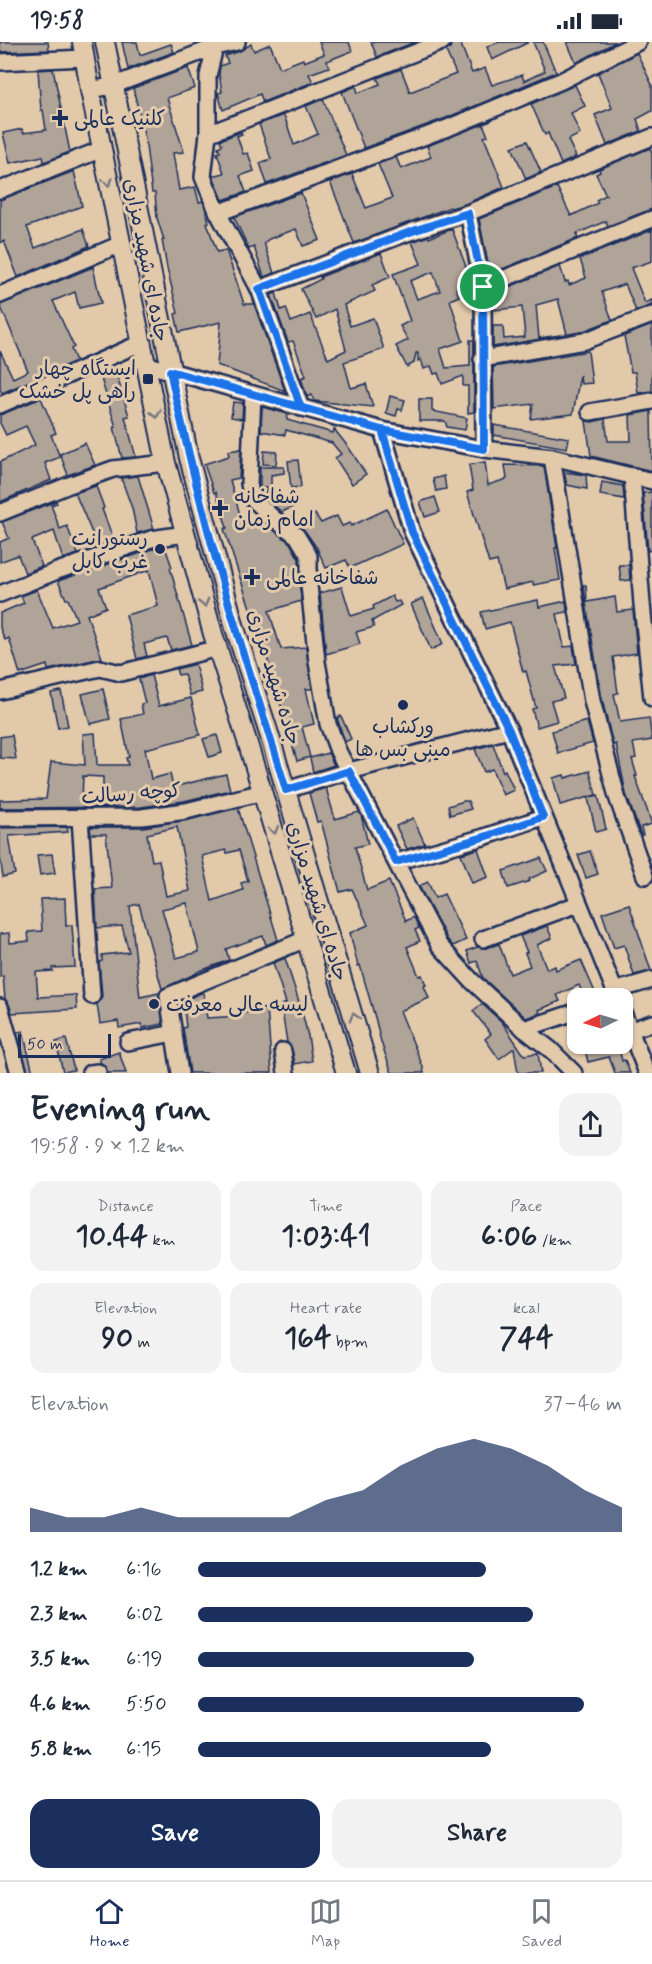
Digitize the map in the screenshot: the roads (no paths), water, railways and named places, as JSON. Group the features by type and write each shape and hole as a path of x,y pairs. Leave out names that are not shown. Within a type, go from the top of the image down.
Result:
{"main road":[{"name":"جاده شهید مزاری","path":"105,42 112,86 189,458 236,628 370,1073"},
{"name":"جاده ای شهید مزاری","path":"83,50 166,463 218,648 346,1073"}],"street":[{"path":"90,90 112,86 216,44 237,42"},
{"path":"208,134 442,42"},
{"path":"218,213 461,122 561,81 638,42"},
{"path":"216,44 208,76 208,134 203,177 218,213 259,289 301,408"},
{"path":"0,62 83,50"},
{"path":"259,289 410,232 468,213 652,137"},
{"path":"0,190 102,149"},
{"path":"468,213 483,287 484,449"},
{"path":"483,287 652,219"},
{"path":"0,295 121,244"},
{"path":"482,359 584,341 652,315"},
{"path":"0,405 141,343"},
{"path":"145,364 382,430 484,449 552,457 652,481"},
{"path":"253,394 249,484 252,498 297,536 309,556 309,585 315,642 328,724 338,751 439,945 472,981 574,1073"},
{"path":"590,412 652,401"},
{"path":"382,430 412,532 509,730 612,988"},
{"path":"552,457 592,701 617,798 645,876"},
{"path":"0,513 69,484 113,469 166,463"},
{"path":"632,476 652,698"},
{"path":"0,594 57,571 151,539 185,534"},
{"path":"0,691 100,668 121,673 218,648"},
{"path":"286,790 349,771 509,730"},
{"name":"کوچه رسالت","path":"0,818 142,817 169,814 263,792"},
{"path":"396,862 484,837 543,817"},
{"path":"80,818 92,996"},
{"path":"483,939 578,904"},
{"path":"180,1073 168,996 306,939"},
{"path":"633,991 652,980"},
{"path":"1,1012 19,1073"},
{"path":"524,1029 567,1015"},
{"path":"633,1029 652,1023"},
{"path":"128,1042 174,1033"},
{"path":"633,1035 647,1073"},
{"path":"283,1051 286,1073"}],"place":[{"name":"کلنیک عالمی","path":"60,118"},
{"name":"ایستگاه چهار راهی پل خشک","path":"148,379"},
{"name":"شفاخانه امام زمان","path":"220,508"},
{"name":"رستورانت غرب کابل","path":"160,549"},
{"name":"شفاخانه عالمی","path":"252,577"},
{"name":"ورکشاب مینی بس ها","path":"403,705"},
{"name":"لیسه عالی معرفت","path":"154,1004"}]}
